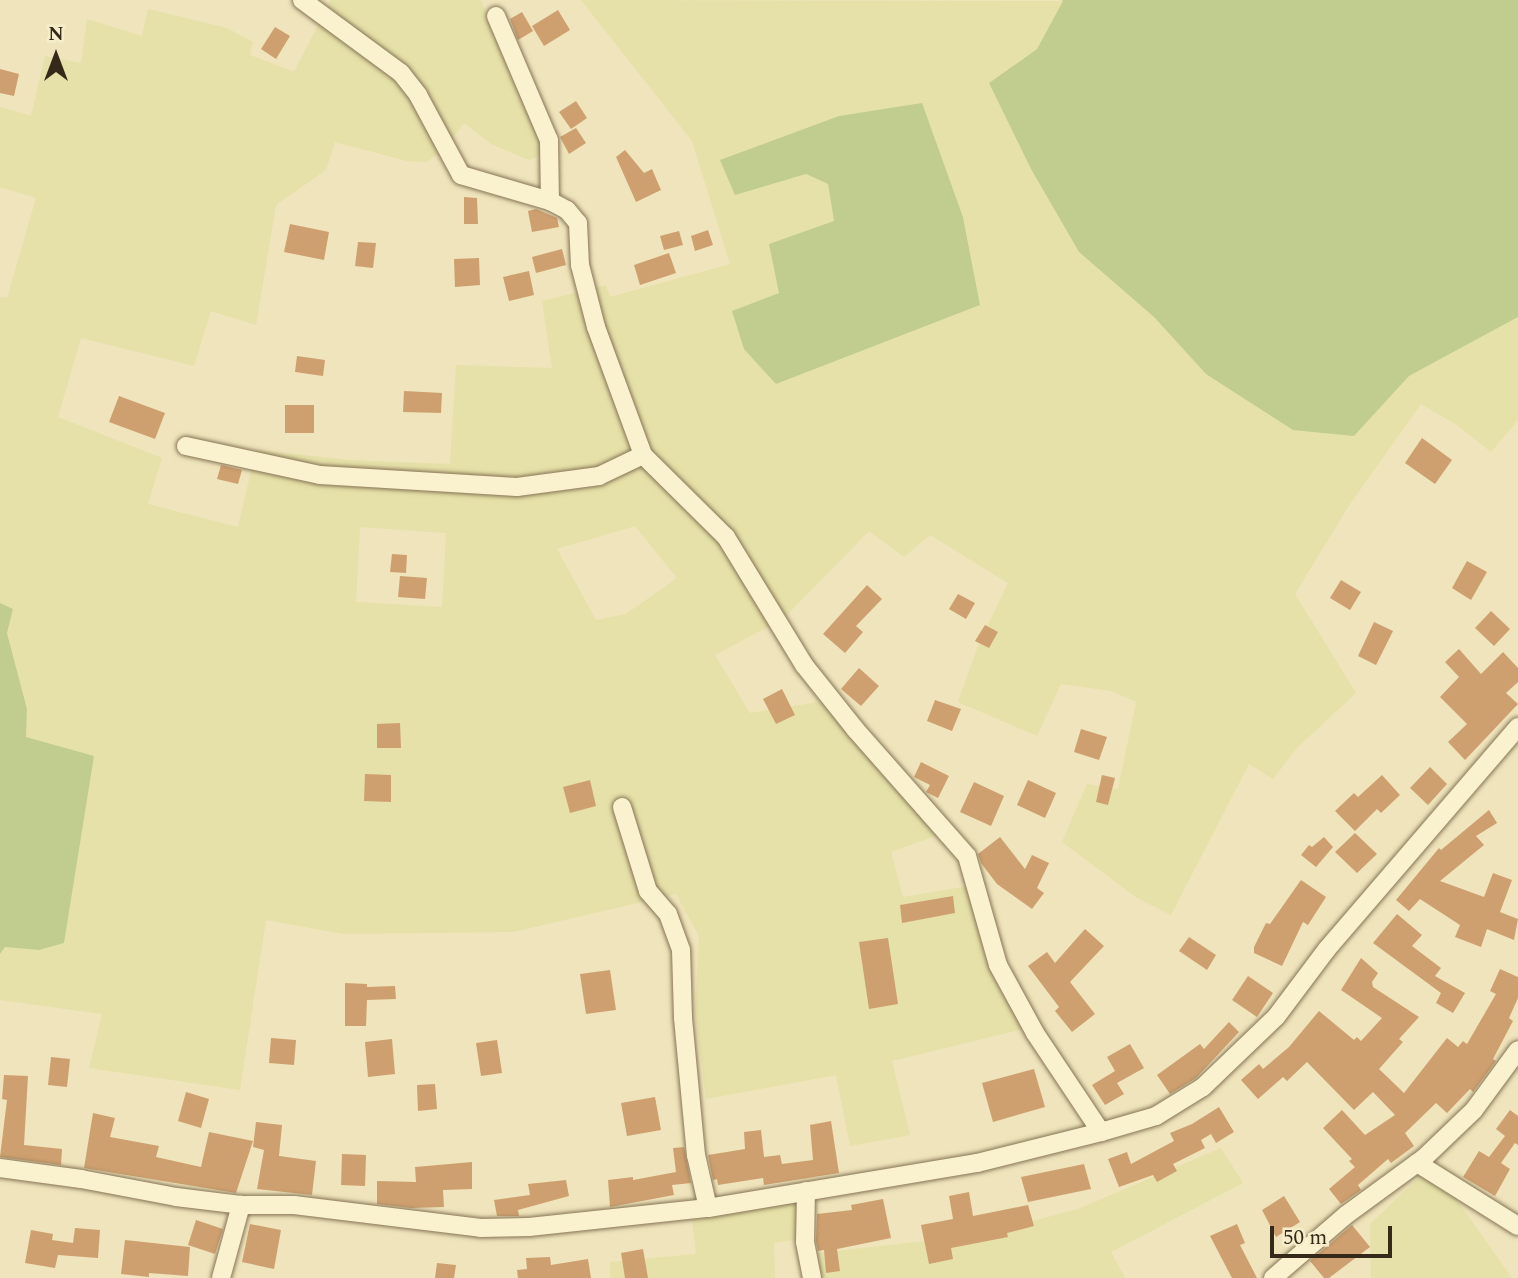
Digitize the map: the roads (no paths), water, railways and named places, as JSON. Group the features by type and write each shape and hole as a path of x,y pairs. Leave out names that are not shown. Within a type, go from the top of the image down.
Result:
{"street":[{"path":"302,0 401,73 418,95 461,175 550,201 567,210 578,223 580,265 596,327 643,454 726,537 804,665 855,729 967,856 998,965 1035,1033 1101,1132"},
{"path":"496,16 548,140 550,201"},
{"path":"186,446 320,475 517,487 599,476 643,454"},
{"path":"0,1168 81,1179 176,1198 241,1205 294,1205 481,1228 529,1227 708,1208 977,1163 1101,1132 1156,1115 1203,1087 1240,1052 1276,1017 1327,948 1518,727"},
{"path":"622,807 648,891 668,914 681,950 683,1018 696,1155 708,1208"},
{"path":"1273,1278 1346,1215 1417,1163 1474,1110 1518,1050"},
{"path":"1417,1163 1518,1226"},
{"path":"806,1191 805,1242 812,1278"},
{"path":"222,1278 241,1205"}]}
